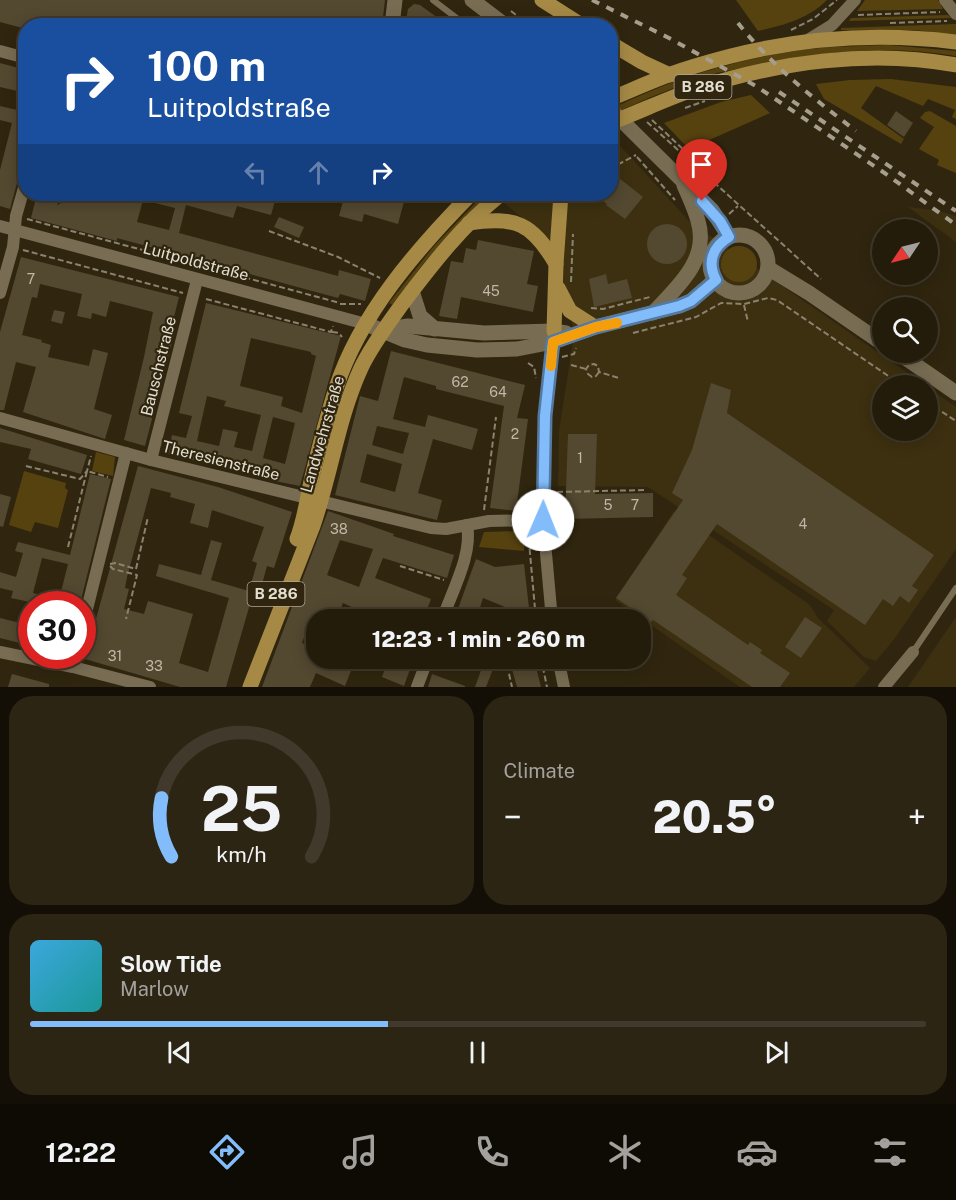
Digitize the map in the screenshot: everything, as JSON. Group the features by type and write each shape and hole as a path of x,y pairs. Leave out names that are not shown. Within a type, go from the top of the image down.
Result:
{"main road":[{"path":"542,0 571,18"},
{"name":"B 286","path":"618,96 670,75 732,55 805,41 881,37 956,42"},
{"path":"618,48 642,63 670,75"},
{"name":"B 286","path":"618,117 695,89 792,66 880,57 956,65"},
{"name":"Landwehrstraße","path":"239,687 315,500 312,478 336,389 349,357 366,324 457,201"},
{"name":"Landwehrstraße","path":"250,687 361,368 383,330 435,261 469,223 493,201"},
{"path":"556,264 560,201"},
{"path":"469,223 505,220 521,225 535,234 545,245 556,264 570,311 596,327"},
{"path":"553,337 564,285"}],"street":[{"path":"393,18 395,0"},
{"path":"472,0 496,18"},
{"path":"805,41 825,29 855,0"},
{"path":"945,0 955,13"},
{"path":"0,51 18,56"},
{"path":"618,121 640,129 682,180 712,210 729,237"},
{"path":"653,313 687,277 698,255 700,241 698,221 682,180"},
{"path":"0,293 13,247 16,216 20,201"},
{"name":"Luitpoldstraße","path":"0,226 366,324 405,340 448,348 517,350 553,337"},
{"path":"746,236 754,240 765,252 768,268 762,282 757,287 744,293 728,291 712,274 711,259 717,246 729,237 746,236"},
{"path":"768,268 872,336"},
{"name":"Bauschstraße","path":"151,460 197,280"},
{"name":"Luitpoldstraße","path":"383,330 408,326 578,339 596,327 691,301 716,280"},
{"path":"412,291 420,316 435,329"},
{"path":"551,609 543,520 545,416 553,337"},
{"path":"913,363 956,393"},
{"name":"Theresienstraße","path":"0,418 151,460 431,528 446,529 483,522 543,520"},
{"path":"91,591 126,453"},
{"path":"446,609 468,550 467,525"},
{"path":"884,687 913,652"},
{"path":"1,655 18,656"},
{"path":"96,669 150,687"},
{"path":"417,687 424,669"},
{"path":"560,669 564,687"}],"lane":[{"path":"433,0 457,18"},
{"path":"913,652 956,588"}],"path":[{"path":"803,25 837,0"},
{"path":"819,15 955,13"},
{"path":"686,108 708,100"},
{"path":"640,129 652,120 686,152 684,155"},
{"path":"653,128 821,279"},
{"path":"630,148 678,204"},
{"path":"618,164 636,155"},
{"path":"16,216 340,303"},
{"path":"269,231 347,261 382,280"},
{"path":"564,285 573,231"},
{"path":"13,247 331,332 335,317"},
{"path":"583,305 603,309 634,302 656,293"},
{"path":"713,306 721,303 744,304 768,298 777,300 887,375"},
{"path":"744,304 748,322"},
{"path":"552,359 574,354 578,339"},
{"path":"586,369 589,365 594,364 598,366 599,372"},
{"path":"571,365 586,369"},
{"path":"586,369 592,377 599,372"},
{"path":"599,372 619,378"},
{"path":"938,410 956,422"},
{"path":"483,522 496,417"},
{"path":"68,547 94,444"},
{"path":"26,466 75,479 83,478 87,471"},
{"path":"87,471 119,480"},
{"path":"557,492 646,490"},
{"path":"126,619 137,575 113,569 108,565 115,563 136,569 148,517"},
{"path":"400,566 455,584"},
{"path":"508,669 512,687"},
{"path":"543,669 547,687"}],"shaded area":[{"path":"736,0 827,0 804,17 758,31"},
{"path":"865,0 938,0 943,9 857,11"},
{"path":"948,15 951,18 849,21 851,18"},
{"path":"956,24 956,35 914,30 841,30 841,28"},
{"path":"889,45 956,51 956,56 881,50 831,53 782,60 704,77 618,112 618,106 686,77 766,56 820,48"},
{"path":"891,79 956,87 956,119 952,117 955,110 928,99 923,106 876,86 861,108 904,139 901,144 824,99 816,84"},
{"path":"751,95 770,113 689,149 664,123 721,102"},
{"path":"930,111 956,126 956,173 937,165 939,160 919,149 934,127 920,118 925,112"},
{"path":"618,144 690,222 872,348 872,363 893,363 911,375 872,375 872,441 938,441 938,395 956,407 956,549 895,638 876,661 864,657 827,621 834,610 648,487 558,486 559,431 574,336 565,286 542,234 502,201 618,201"},
{"path":"477,201 484,201 443,241 393,305 389,303 434,246"},
{"path":"908,207 956,216 956,242 938,229 938,219 924,219"},
{"path":"739,246 752,251 757,264 752,277 739,282 726,277 721,264 726,251"},
{"path":"96,452 115,457 113,476 92,471"},
{"path":"24,471 66,483 65,488 68,490 58,528 35,522 31,532 9,525"},
{"path":"674,511 810,605 818,618 870,668 854,687 740,687 651,625 651,609 628,609 615,600"},
{"path":"524,531 524,551 479,547 484,532"},
{"path":"956,617 956,687 908,687"}],"building":[{"path":"0,0 385,0 383,18 18,18 18,27 0,22"},
{"path":"414,4 420,5 438,18 406,18 408,9"},
{"path":"0,63 18,68 18,91 0,87"},
{"path":"0,106 18,110 18,179 10,209 0,206 0,170 12,123 0,120"},
{"path":"896,111 913,123 904,137 887,125"},
{"path":"618,177 643,197 625,219 603,201 618,201"},
{"path":"35,201 58,201 57,205 65,201 143,201 137,222 169,230 175,208 147,201 275,201 271,215 237,206 233,218 186,205 179,233 338,276 339,270 371,279 365,301 340,294 338,298 117,238 117,241 31,218"},
{"path":"343,201 404,201 398,224 364,214 362,222 339,216"},
{"path":"279,217 304,227 299,238 274,227"},
{"path":"667,224 681,230 687,244 681,258 667,264 653,258 647,244 653,230"},
{"path":"478,240 534,251 527,284 538,286 533,312 461,297 457,319 439,316 451,261 463,263 466,248 476,250"},
{"path":"21,257 179,297 171,329 175,330 145,446 124,440 153,312 110,301 106,317 92,313 91,319 77,316 82,294 40,284 37,298 32,297 22,335 51,345 48,357 89,366 93,349 108,353 94,409 112,415 105,439 23,412 36,367 16,362 4,410 0,410 0,332"},
{"path":"606,274 608,284 627,279 632,298 594,307 589,279"},
{"path":"206,303 341,336 300,486 270,480 271,476 248,470 247,473 168,454 172,435 186,438 192,416 179,413","holes":["251,338 311,352 316,356 302,413 281,406 283,397 240,386","207,396 226,401 224,406 261,415 252,451 234,447 238,432 223,429 219,446 197,441","273,417 295,423 285,464 263,458"]},
{"path":"54,310 65,312 62,324 51,321"},
{"path":"391,351 525,385 517,418 528,419 516,511 490,508 504,406 436,389 436,386 404,377 393,419 425,427 428,415 478,429 472,450 433,439 418,493 442,500 437,520 335,495 360,396 378,401","holes":["377,426 409,433 403,454 372,445","367,454 402,464 395,492 360,482"]},
{"path":"711,383 731,390 727,413 934,555 912,586 918,590 909,603 900,596 893,606 883,599 865,625 717,524 682,575 687,578 676,595 748,645 750,642 762,650 760,653 790,673 780,687 752,687 653,620 651,622 651,609 632,609 616,598 683,500 672,493 692,450"},
{"path":"0,428 87,455 81,474 28,459 31,449 0,442"},
{"path":"568,434 597,434 595,494 653,493 653,517 565,519"},
{"path":"138,466 218,487 292,512 274,568 267,566 256,606 250,604 226,687 180,687 96,662 96,619","holes":["151,488 171,493 170,497 195,504 190,523 208,528 212,510 264,527 252,561 257,563 249,591 211,580 222,543 211,540 201,575 159,564 156,576 229,598 208,672 179,663 193,614 148,601 144,614 124,609 129,589 125,588 127,577"]},
{"path":"90,474 111,479 83,591 61,591 68,564 42,558 34,591 18,591 18,600 11,598 13,591 0,588 0,572 16,577 23,553 15,551 18,542 70,555"},
{"path":"0,494 11,497 3,527 0,526"},
{"path":"328,511 394,534 393,536 454,555 447,578 383,558 375,578 431,599 427,609 356,609 343,603 341,609 306,609 306,632 302,643 306,645 306,669 352,669 345,686 316,673 310,687 262,687","holes":["340,540 373,549 359,587 327,575"]},
{"path":"476,559 495,567 524,564 529,609 510,609 483,598 480,609 458,609"},
{"path":"805,617 822,628 801,658 785,647"},
{"path":"0,618 18,622 18,642 0,638"},
{"path":"385,669 410,669 404,686 382,677"},
{"path":"481,669 493,669 486,687 475,687"},
{"path":"512,669 536,669 541,687 517,687"},
{"path":"12,674 49,684 49,687 8,687"},
{"path":"432,674 465,686 465,687 428,687"}],"railway":[{"path":"592,0 669,38 756,86 886,174 956,225"},
{"path":"738,23 779,67 856,131"},
{"path":"779,92 956,211"}],"slow traffic":[{"path":"551,366 553,342 596,327 617,323"}],"route":[{"path":"543,520 543,445 553,342 596,327 679,306 691,301 716,280 711,267 713,252 729,237 712,210 702,201"}]}
